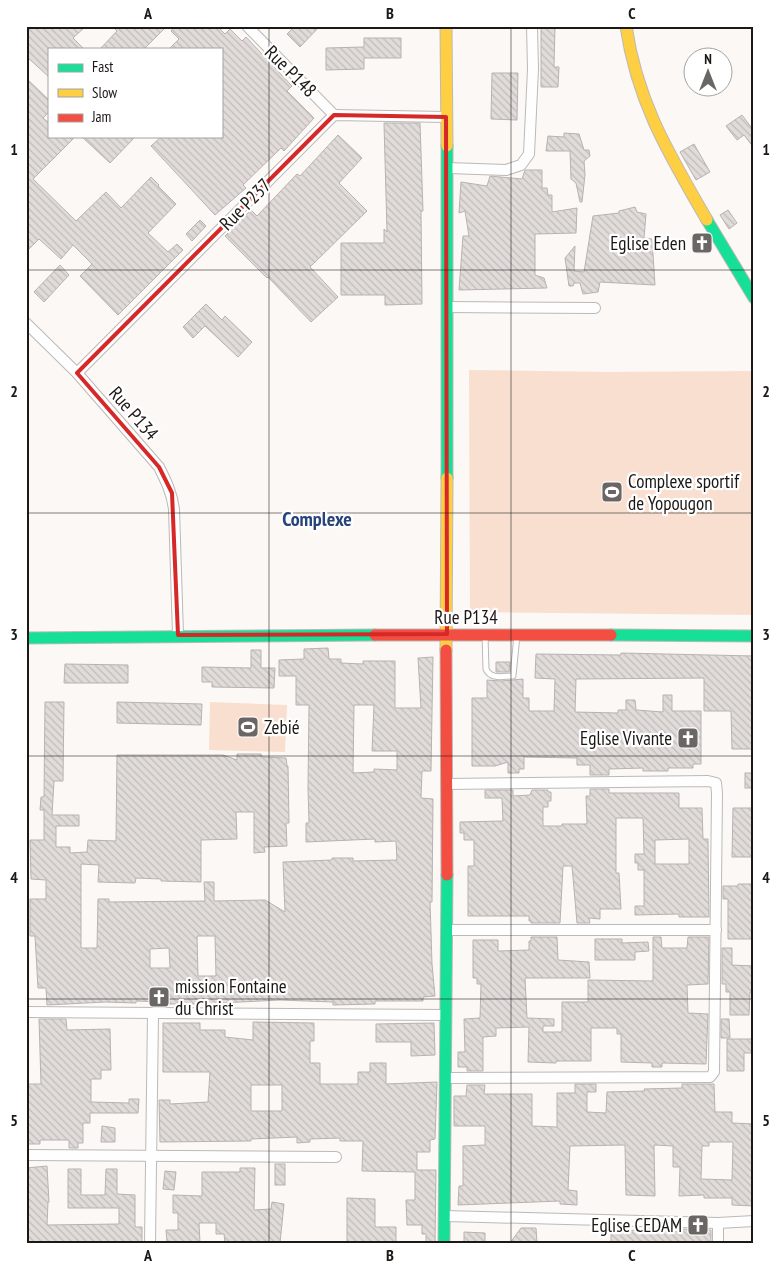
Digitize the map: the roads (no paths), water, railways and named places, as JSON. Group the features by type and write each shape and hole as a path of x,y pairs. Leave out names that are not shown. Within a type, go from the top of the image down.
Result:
{"street":[{"name":"Rue P148","path":"247,26 334,115"},
{"path":"444,1243 447,930 448,168 446,26"},
{"path":"448,168 506,170 521,165 529,154 533,69 532,26"},
{"path":"626,26 636,80 658,135 754,298"},
{"path":"334,115 446,117"},
{"name":"Rue P237","path":"76,373 334,115"},
{"path":"447,306 595,308"},
{"name":"Rue P134","path":"26,323 76,373 158,467 172,493 178,635"},
{"name":"Rue P134","path":"26,638 178,635 447,634 754,636"},
{"path":"446,784 708,780 716,783 714,1072 710,1077 446,1078"},
{"path":"447,930 716,930"},
{"path":"26,1012 445,1015"},
{"path":"150,1243 153,1014"},
{"path":"26,1156 336,1157"},
{"path":"445,1216 718,1223 754,1221"},
{"path":"718,1223 718,1243"}],"lane":[{"path":"486,634 486,669 488,674 494,677 513,676 517,634"}],"place":[{"name":"Eglise Eden","path":"702,243"},
{"name":"Complexe sportif de Yopougon","path":"612,492"},
{"name":"Zebié","path":"248,727"},
{"name":"Eglise Vivante","path":"688,738"},
{"name":"mission Fontaine du Christ","path":"159,997"},
{"name":"Eglise CEDAM","path":"698,1225"}],"district":[{"name":"Complexe","path":"317,519"}]}
